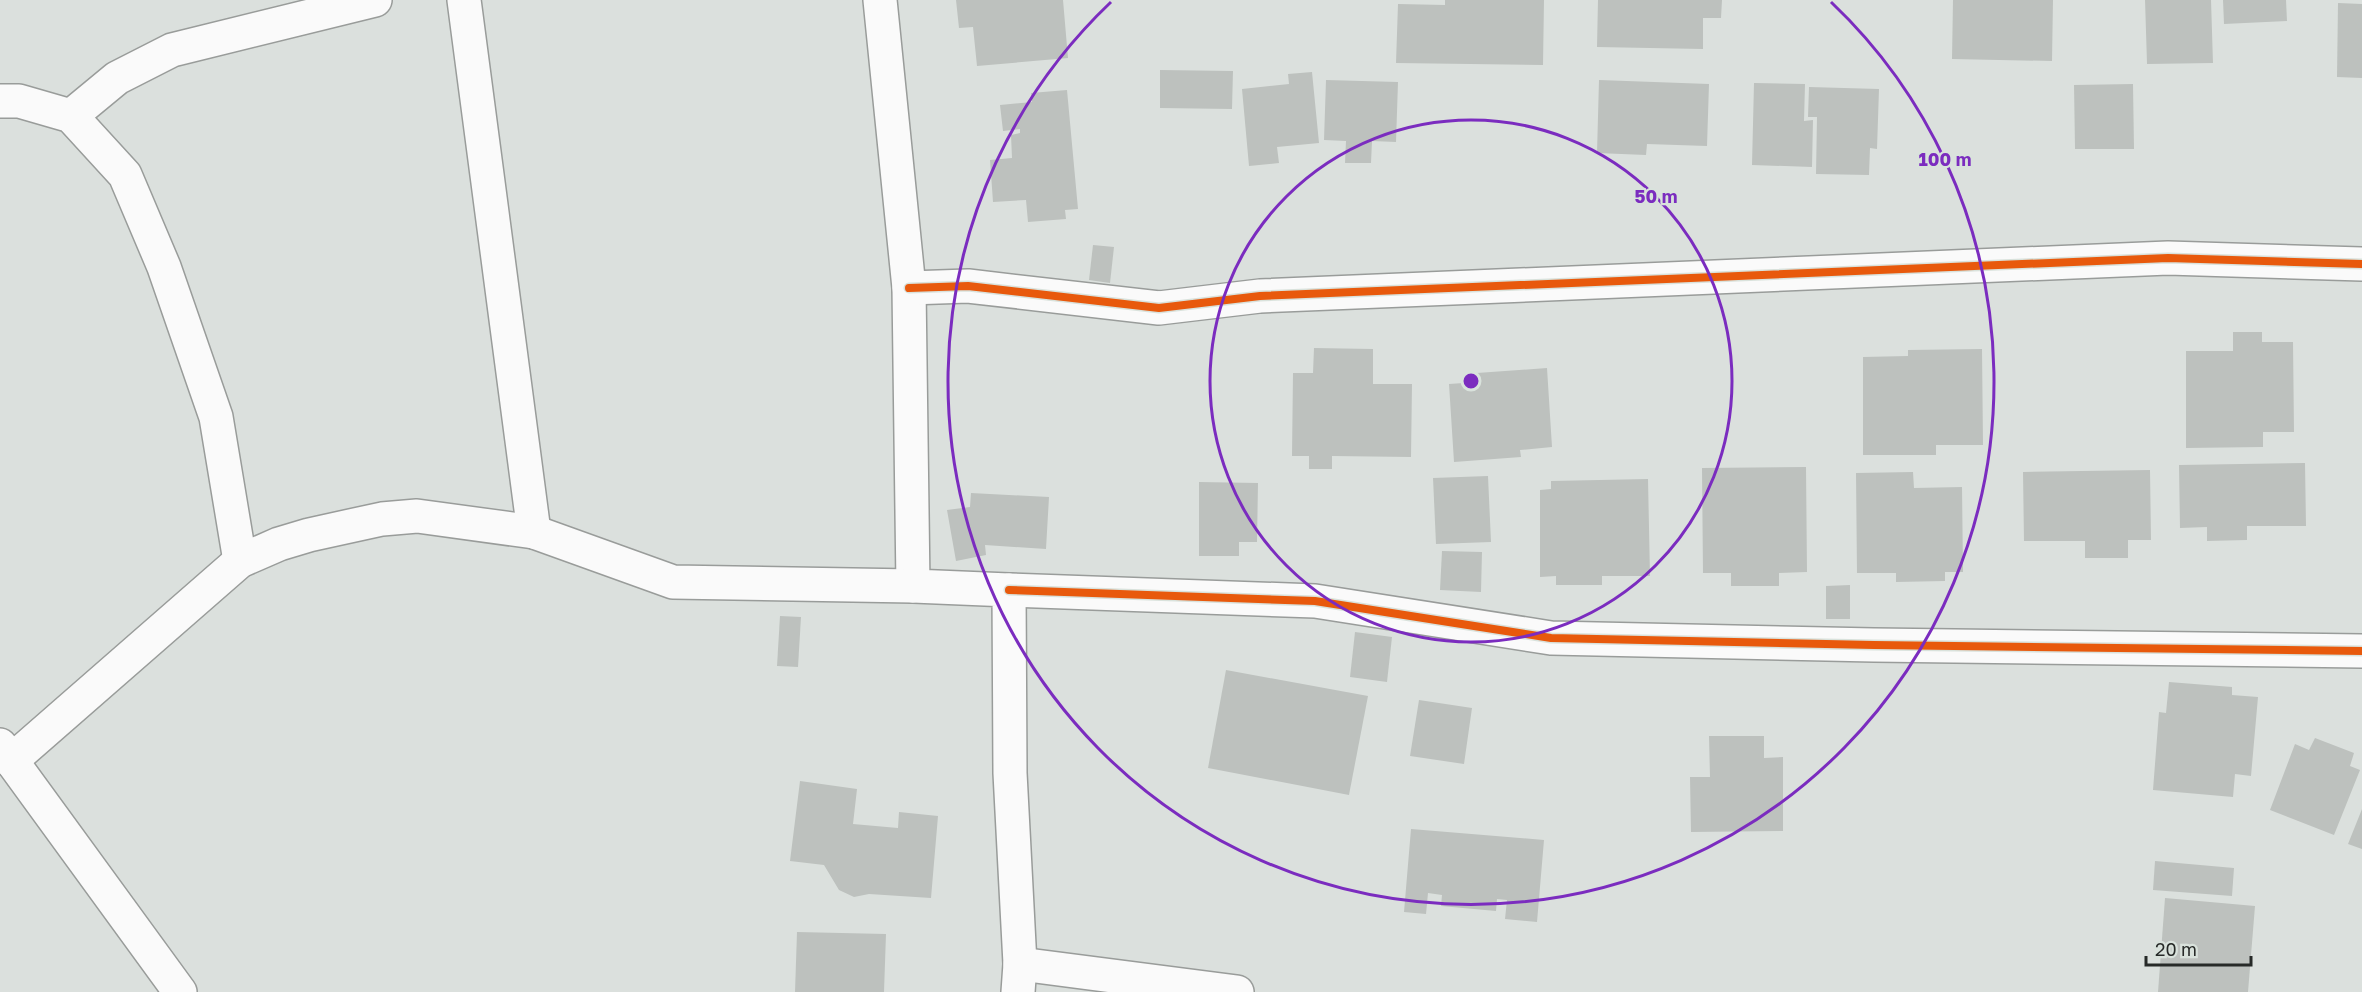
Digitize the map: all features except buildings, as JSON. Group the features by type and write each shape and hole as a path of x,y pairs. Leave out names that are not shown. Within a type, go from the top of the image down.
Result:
{"street":[{"path":"71,116 117,78 172,50 375,0"},
{"path":"464,0 534,532"},
{"path":"880,0 909,288 913,586"},
{"path":"0,101 19,101 71,116 125,175 164,267 216,417 240,561"},
{"path":"909,288 968,286 1159,308 1260,296 2168,258 2362,264"},
{"path":"180,992 6,753 240,561 279,544 309,535 382,519 417,516 534,532 673,582 913,586 1315,601 1551,638 1874,645 2362,651"},
{"path":"1009,590 1010,773 1019,978 1236,992"}],"cycle path":[{"path":"909,288 968,286 1159,308 1260,296 2168,258 2362,264"},
{"path":"1009,590 1315,601 1551,638 1874,645 2362,651"}]}
